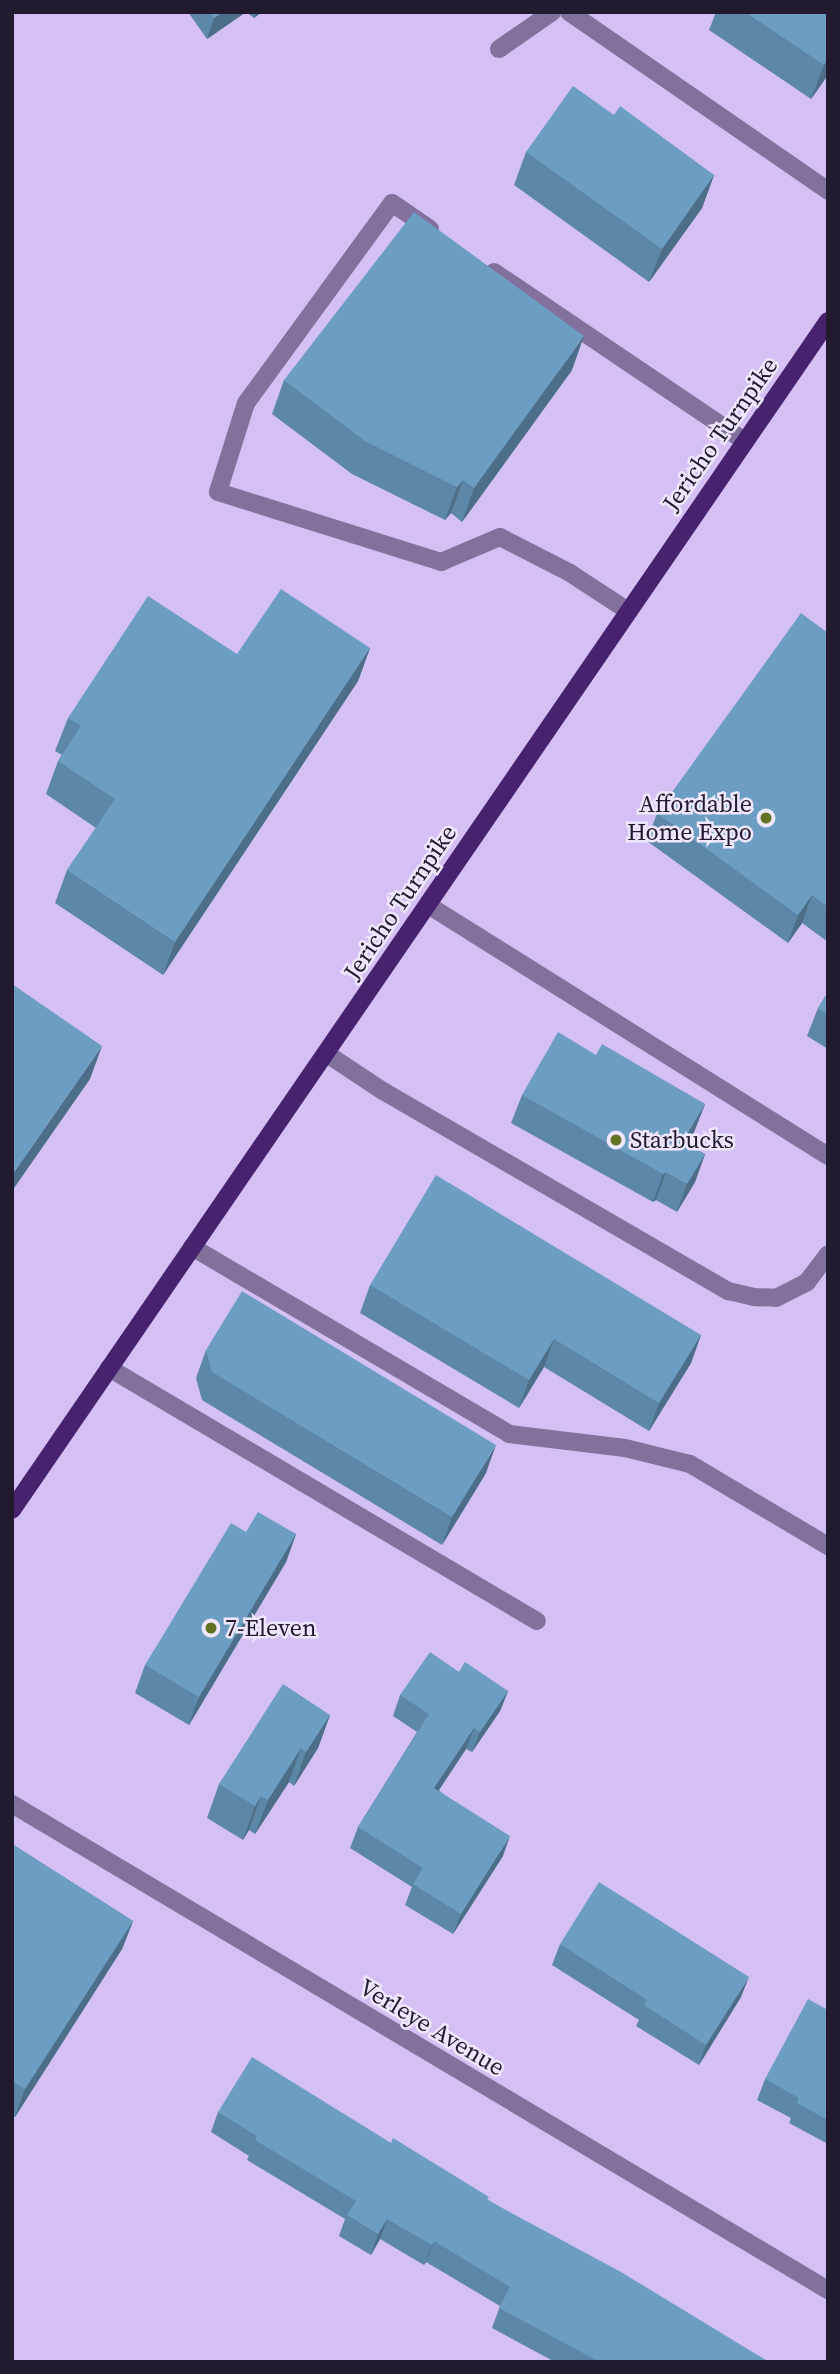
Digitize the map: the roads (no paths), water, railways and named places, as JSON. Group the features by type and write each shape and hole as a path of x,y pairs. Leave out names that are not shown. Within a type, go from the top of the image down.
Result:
{"main road":[{"name":"Jericho Turnpike","path":"12,1510 828,321"}],"street":[{"path":"499,49 552,12"},
{"path":"569,12 828,191"},
{"path":"449,242 392,203 246,404 218,492 441,562 500,537 570,573 628,611"},
{"path":"483,264 746,441"},
{"path":"428,905 828,1156"},
{"path":"327,1054 383,1091 728,1291 752,1297 776,1298 807,1282 828,1254"},
{"path":"192,1247 509,1434 625,1448 690,1464 828,1546"},
{"path":"109,1368 537,1621"},
{"name":"Verleye Avenue","path":"12,1804 828,2290"}],"place":[{"name":"Affordable Home Expo","path":"766,818"},
{"name":"Starbucks","path":"616,1140"},
{"name":"7-Eleven","path":"211,1628"}]}
